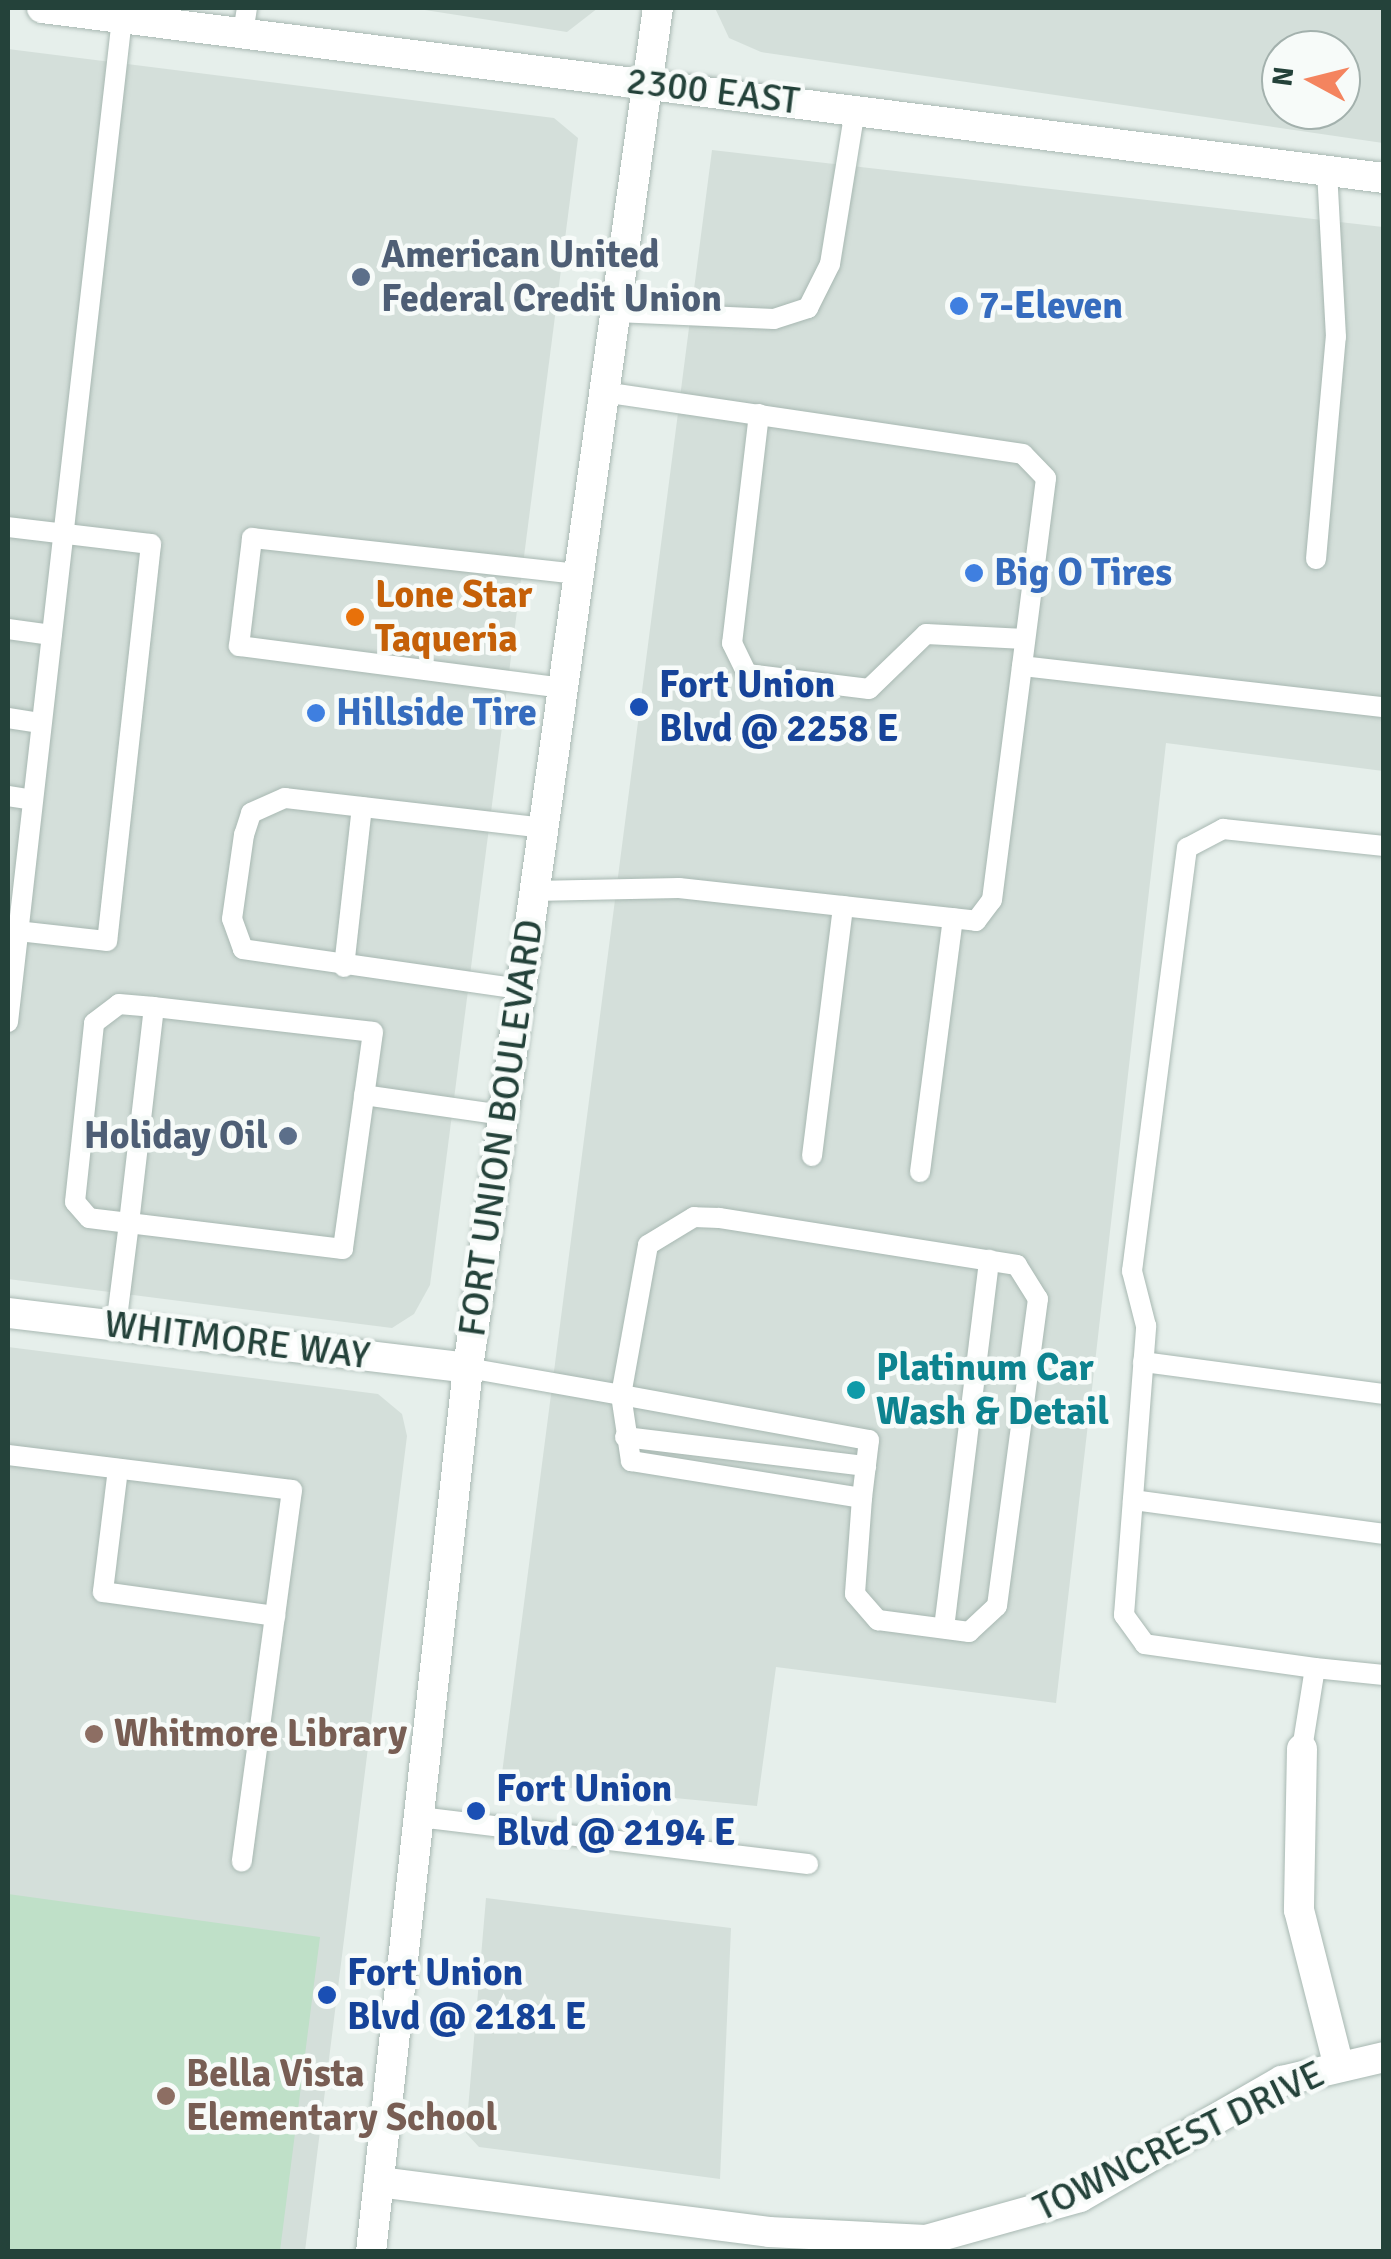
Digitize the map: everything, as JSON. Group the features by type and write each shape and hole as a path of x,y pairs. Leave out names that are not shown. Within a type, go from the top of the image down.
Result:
{"street":[{"name":"2300 EAST","path":"42,8 245,20 648,83 1384,178"},
{"name":"FORT UNION BOULEVARD","path":"371,2252 468,1368 658,8"},
{"name":"WHITMORE WAY","path":"8,1312 468,1368"},
{"path":"1302,1749 1299,1910 1338,2063"},
{"name":"TOWNCREST DRIVE","path":"379,2182 847,2239 1003,2238 1265,2090 1338,2063 1384,2057"}],"lane":[{"path":"8,1022 10,973 18,931 15,887 33,800 63,534 106,13"},
{"path":"616,312 774,319 808,308 830,264 855,109"},
{"path":"1316,560 1336,337 1327,171"},
{"path":"534,890 679,888 976,921 992,900 1046,478 1023,454 605,392"},
{"path":"758,414 732,644 747,674 869,689 926,634 1025,639"},
{"path":"8,528 151,544 107,941 18,931"},
{"path":"563,688 238,646 252,538 579,574"},
{"path":"8,629 52,634"},
{"path":"1022,666 1384,707"},
{"path":"8,718 42,723"},
{"path":"8,796 33,800"},
{"path":"520,989 244,949 232,919 250,813 286,798 543,828"},
{"path":"344,966 362,807"},
{"path":"1384,846 1223,829 1187,848 1132,1271 1143,1362 1124,1615 1146,1644 1384,1675"},
{"path":"812,1156 843,906"},
{"path":"920,1172 954,918"},
{"path":"120,1004 154,1007 374,1032 343,1249 89,1218 75,1202 94,1023 120,1004"},
{"path":"116,1326 154,1007"},
{"path":"364,1095 503,1115"},
{"path":"468,1368 621,1394 869,1440 855,1594 878,1620 969,1632 997,1606 1038,1299 1017,1265 719,1218 694,1217 648,1245 621,1394 631,1461 862,1498"},
{"path":"944,1628 989,1260"},
{"path":"1143,1362 1384,1394"},
{"path":"625,1436 866,1466"},
{"path":"8,1455 292,1490 242,1862"},
{"path":"118,1468 103,1592 275,1616"},
{"path":"1133,1500 1384,1534"},
{"path":"1302,1749 1315,1668"},
{"path":"418,1817 808,1864"}],"shaded area":[{"path":"412,8 598,8 567,32"},
{"path":"715,8 1383,8 1383,143 1294,130 1361,130 1361,30 1261,30 1261,125 761,52 729,38"},
{"path":"8,49 554,118 578,138 430,1285 414,1314 392,1328 8,1279"},
{"path":"712,150 1383,227 1383,771 1166,743 1056,1703 776,1667 757,1806 501,1781"},
{"path":"8,1347 378,1394 402,1414 407,1436 305,2251 8,2252"},
{"path":"486,1898 731,1928 720,2179 479,2147 466,2133"}],"green space":[{"name":"Bella Vista Elementary School","path":"8,1894 320,1937 280,2251 8,2251"}],"place":[{"name":"American United Federal Credit Union","path":"361,277"},
{"name":"7-Eleven","path":"959,306"},
{"name":"Big O Tires","path":"974,573"},
{"name":"Lone Star Taqueria","path":"355,617"},
{"name":"Fort Union Blvd @ 2258 E","path":"639,707"},
{"name":"Hillside Tire","path":"316,713"},
{"name":"Holiday Oil","path":"288,1136"},
{"name":"Platinum Car Wash & Detail","path":"856,1390"},
{"name":"Whitmore Library","path":"94,1734"},
{"name":"Fort Union Blvd @ 2194 E","path":"476,1811"},
{"name":"Fort Union Blvd @ 2181 E","path":"327,1995"},
{"name":"Bella Vista Elementary School","path":"166,2096"}]}
